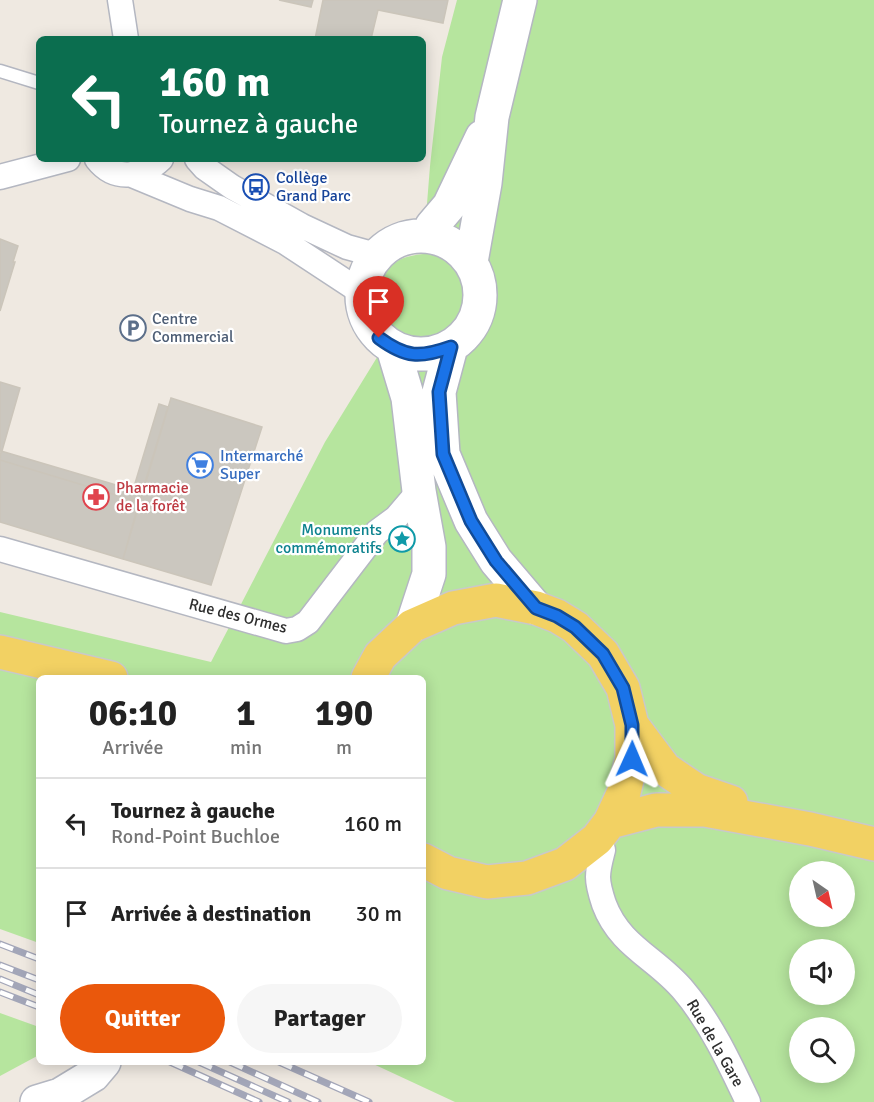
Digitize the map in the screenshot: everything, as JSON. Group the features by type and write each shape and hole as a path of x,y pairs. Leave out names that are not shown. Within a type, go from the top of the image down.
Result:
{"main road":[{"path":"471,262 452,243 432,236 412,235 376,255 365,272 361,292 362,309 369,325 379,338 393,348 412,354 432,354 451,347 466,333 477,315 481,295 471,262 485,183 492,117 520,0"},
{"path":"432,236 432,226 449,206 492,117"},
{"path":"451,347 439,392 443,454 471,521 496,561 536,608"},
{"path":"393,348 408,398 419,491 429,547 429,574 412,626"},
{"path":"370,675 380,656 412,626 453,608 496,600 536,608 557,616 575,627 603,654 623,688 632,725 632,759 624,792 603,830 565,864 527,878 487,882 448,873 426,862"},
{"path":"0,651 99,675"},
{"path":"632,725 665,769 696,790 810,829"},
{"path":"603,830 656,810 705,810 810,829 874,844"},
{"path":"37,1102 60,1095 93,1075 102,1065"}],"street":[{"path":"120,0 126,36"},
{"path":"0,177 57,162"},
{"path":"101,162 110,170 123,175 132,175 147,170 157,162"},
{"path":"200,162 232,187 302,226 347,247 376,255"},
{"path":"132,175 190,199 219,208 285,242 361,292"},
{"name":"Rue des Ormes","path":"0,549 286,631 297,629 308,622 377,532 396,518 419,491"},
{"name":"Rue de la Gare","path":"603,830 603,850 598,875 600,894 607,911 615,926 629,943 682,988 703,1015 748,1102"}],"lane":[{"path":"0,71 36,82"}],"green space":[{"path":"457,0 874,0 874,1102 455,1102 375,1065 426,1065 426,675 36,675 36,942 0,929 0,612 211,662 325,442 392,333 385,325 377,305 379,284 383,275 399,260 423,254 442,57"},
{"path":"0,1013 36,1026 36,1057 0,1076"}],"building":[{"path":"279,0 313,0 311,7"},
{"path":"323,0 448,0 443,23 378,10 372,36 316,36"},
{"path":"0,239 18,246 0,311"},
{"path":"0,382 20,388 2,451 0,451"},
{"name":"Intermarché Super","path":"171,398 262,427 211,585 123,559"},
{"path":"159,404 168,407 139,502 0,460 1,451 133,490"},
{"path":"0,460 139,502 123,559 0,522"}],"railway":[{"path":"0,944 36,958"},
{"path":"0,965 36,979"},
{"path":"0,979 36,994"},
{"path":"0,992 36,1006"},
{"path":"177,1065 259,1102"},
{"path":"206,1065 288,1102"},
{"path":"237,1065 318,1102"},
{"path":"286,1065 369,1102"}],"place":[{"name":"Collège Grand Parc","path":"256,187"},
{"name":"Centre Commercial","path":"133,328"},
{"name":"Intermarché Super","path":"200,465"},
{"name":"Pharmacie de la forêt","path":"96,497"},
{"name":"Monuments commémoratifs","path":"402,539"}],"route":[{"path":"379,338 393,348 412,354 432,354 451,347 439,392 443,454 471,521 496,561 536,608 557,616 575,627 603,654 623,688 632,725 632,759"}]}
